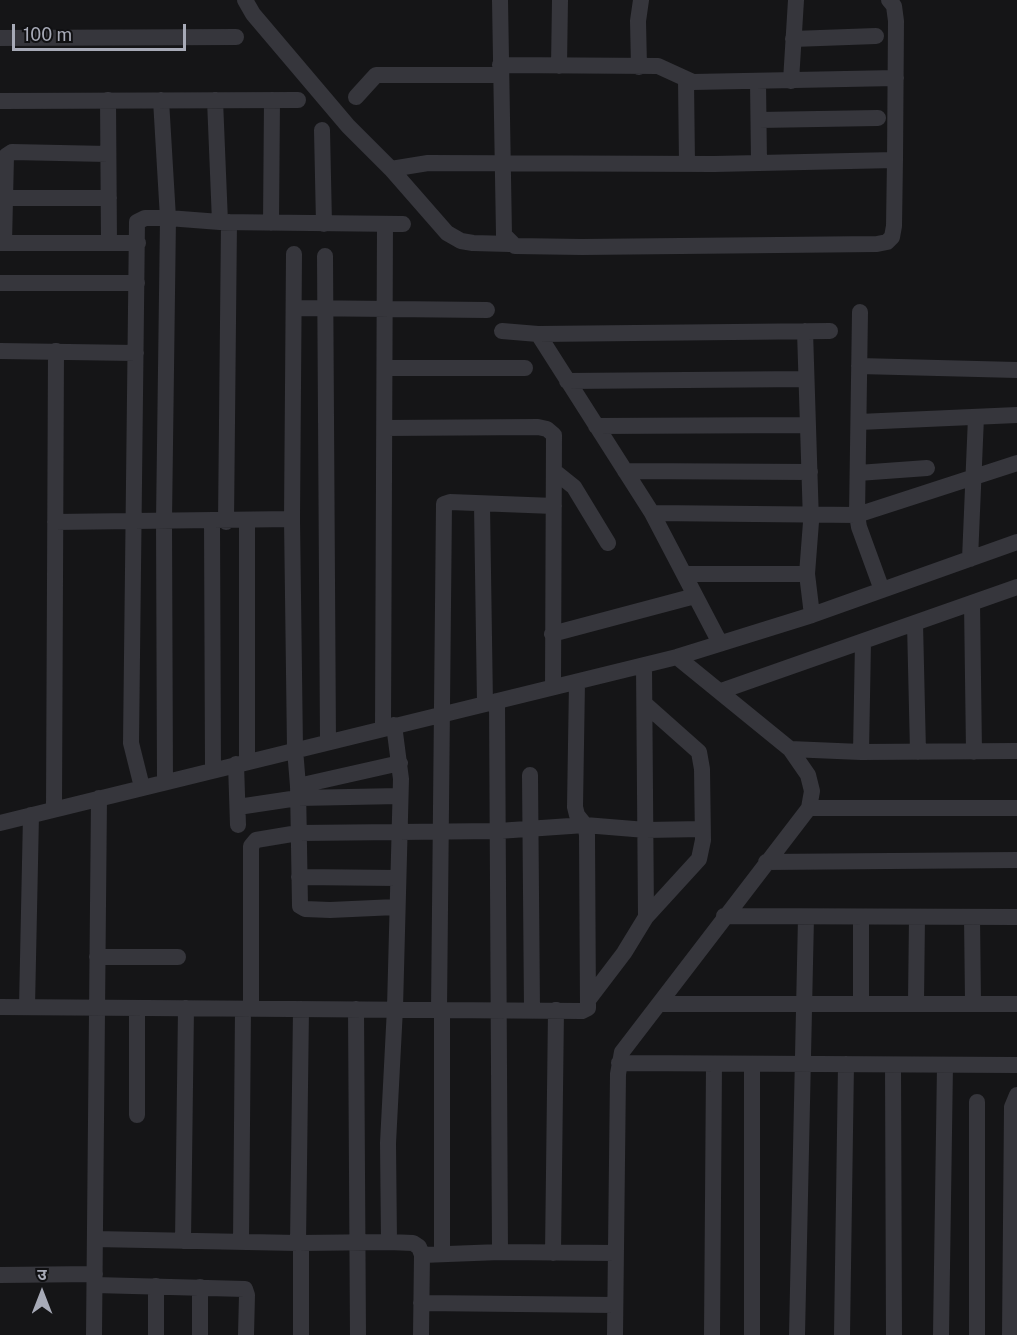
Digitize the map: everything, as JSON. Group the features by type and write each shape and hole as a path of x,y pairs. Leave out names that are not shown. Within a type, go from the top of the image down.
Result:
{"street":[{"path":"245,0 253,14 348,126 392,169 447,233 461,241 510,244 521,247 887,242 892,237 894,226 896,78 896,21 894,6 889,0"},
{"path":"500,0 503,229 510,244"},
{"path":"559,66 560,0"},
{"path":"639,67 638,21 641,0"},
{"path":"791,81 796,0"},
{"path":"793,39 876,36"},
{"path":"0,39 236,37"},
{"path":"356,96 376,75 559,66 668,69 686,80 716,83 896,78"},
{"path":"686,80 687,164"},
{"path":"758,82 759,163"},
{"path":"108,100 109,243"},
{"path":"161,100 168,218 164,521 165,782"},
{"path":"213,770 224,222 215,100"},
{"path":"271,223 272,100"},
{"path":"0,101 298,100"},
{"path":"759,120 878,118"},
{"path":"322,130 324,224"},
{"path":"108,154 12,152 6,156 2,243 138,243"},
{"path":"392,169 414,163 687,164 895,160"},
{"path":"5,198 109,198"},
{"path":"142,787 131,743 137,222 145,218 168,218 224,222 403,224"},
{"path":"385,224 389,727 400,763 395,1008 388,1143 389,1242"},
{"path":"294,254 292,519 299,900 300,906 305,909 396,907"},
{"path":"325,256 328,741"},
{"path":"0,283 137,283"},
{"path":"294,308 487,310"},
{"path":"860,312 857,515 861,533 882,590"},
{"path":"502,331 538,334 830,331"},
{"path":"805,331 810,472 807,574 812,615"},
{"path":"538,334 652,513 720,643"},
{"path":"0,351 136,353"},
{"path":"54,808 56,351"},
{"path":"859,366 1017,370"},
{"path":"386,368 525,368"},
{"path":"567,381 806,378"},
{"path":"859,422 1017,415"},
{"path":"970,559 976,417"},
{"path":"596,426 808,425"},
{"path":"386,428 547,429 554,435 556,443 553,687"},
{"path":"652,513 857,515 1017,463"},
{"path":"858,473 927,468"},
{"path":"554,471 574,487 608,543"},
{"path":"625,471 810,472"},
{"path":"442,1254 439,831 442,512 444,504 450,502 554,506"},
{"path":"482,505 498,831 496,885 500,1252"},
{"path":"55,522 292,519"},
{"path":"238,825 247,521"},
{"path":"0,823 677,657 812,615 1017,542"},
{"path":"685,574 807,574"},
{"path":"721,691 1017,587"},
{"path":"552,634 695,596"},
{"path":"972,603 974,752"},
{"path":"915,623 918,752"},
{"path":"861,752 863,642"},
{"path":"615,1335 619,1063 622,1052 809,808 812,791 808,775 790,749 677,657"},
{"path":"644,666 646,917"},
{"path":"0,1007 582,1011 588,1008 585,825 575,807 577,682"},
{"path":"589,999 624,953 646,917 699,860 702,850 702,769 699,752 645,704"},
{"path":"790,749 861,752 1017,752"},
{"path":"238,807 400,763"},
{"path":"530,775 532,1010"},
{"path":"298,792 400,796"},
{"path":"94,1335 99,798"},
{"path":"809,808 1017,808"},
{"path":"27,1007 31,815"},
{"path":"242,1242 251,846 256,840 298,833 498,831 585,825 646,830 702,829"},
{"path":"766,862 1017,860"},
{"path":"299,878 397,878"},
{"path":"724,916 1017,917"},
{"path":"797,1335 801,1064 805,1006 806,917"},
{"path":"861,917 861,1002"},
{"path":"916,1002 917,917"},
{"path":"972,917 973,1002"},
{"path":"97,957 178,957"},
{"path":"661,1004 805,1006 861,1002 1017,1004"},
{"path":"137,1008 137,1115"},
{"path":"183,1241 186,1008"},
{"path":"301,1009 302,1335"},
{"path":"356,1009 358,1335"},
{"path":"553,1253 556,1010"},
{"path":"619,1063 1017,1065"},
{"path":"712,1335 714,1064"},
{"path":"752,1064 752,1335"},
{"path":"842,1335 846,1064"},
{"path":"893,1065 894,1335"},
{"path":"941,1335 945,1065"},
{"path":"1010,1335 1012,1107 1017,1095"},
{"path":"977,1102 977,1335"},
{"path":"95,1239 412,1243 419,1247 422,1255 421,1335"},
{"path":"422,1255 500,1252 616,1253"},
{"path":"0,1275 95,1279 156,1286 245,1289 248,1295 246,1335"},
{"path":"156,1286 156,1335"},
{"path":"200,1287 200,1335"},
{"path":"421,1303 615,1305"}]}
